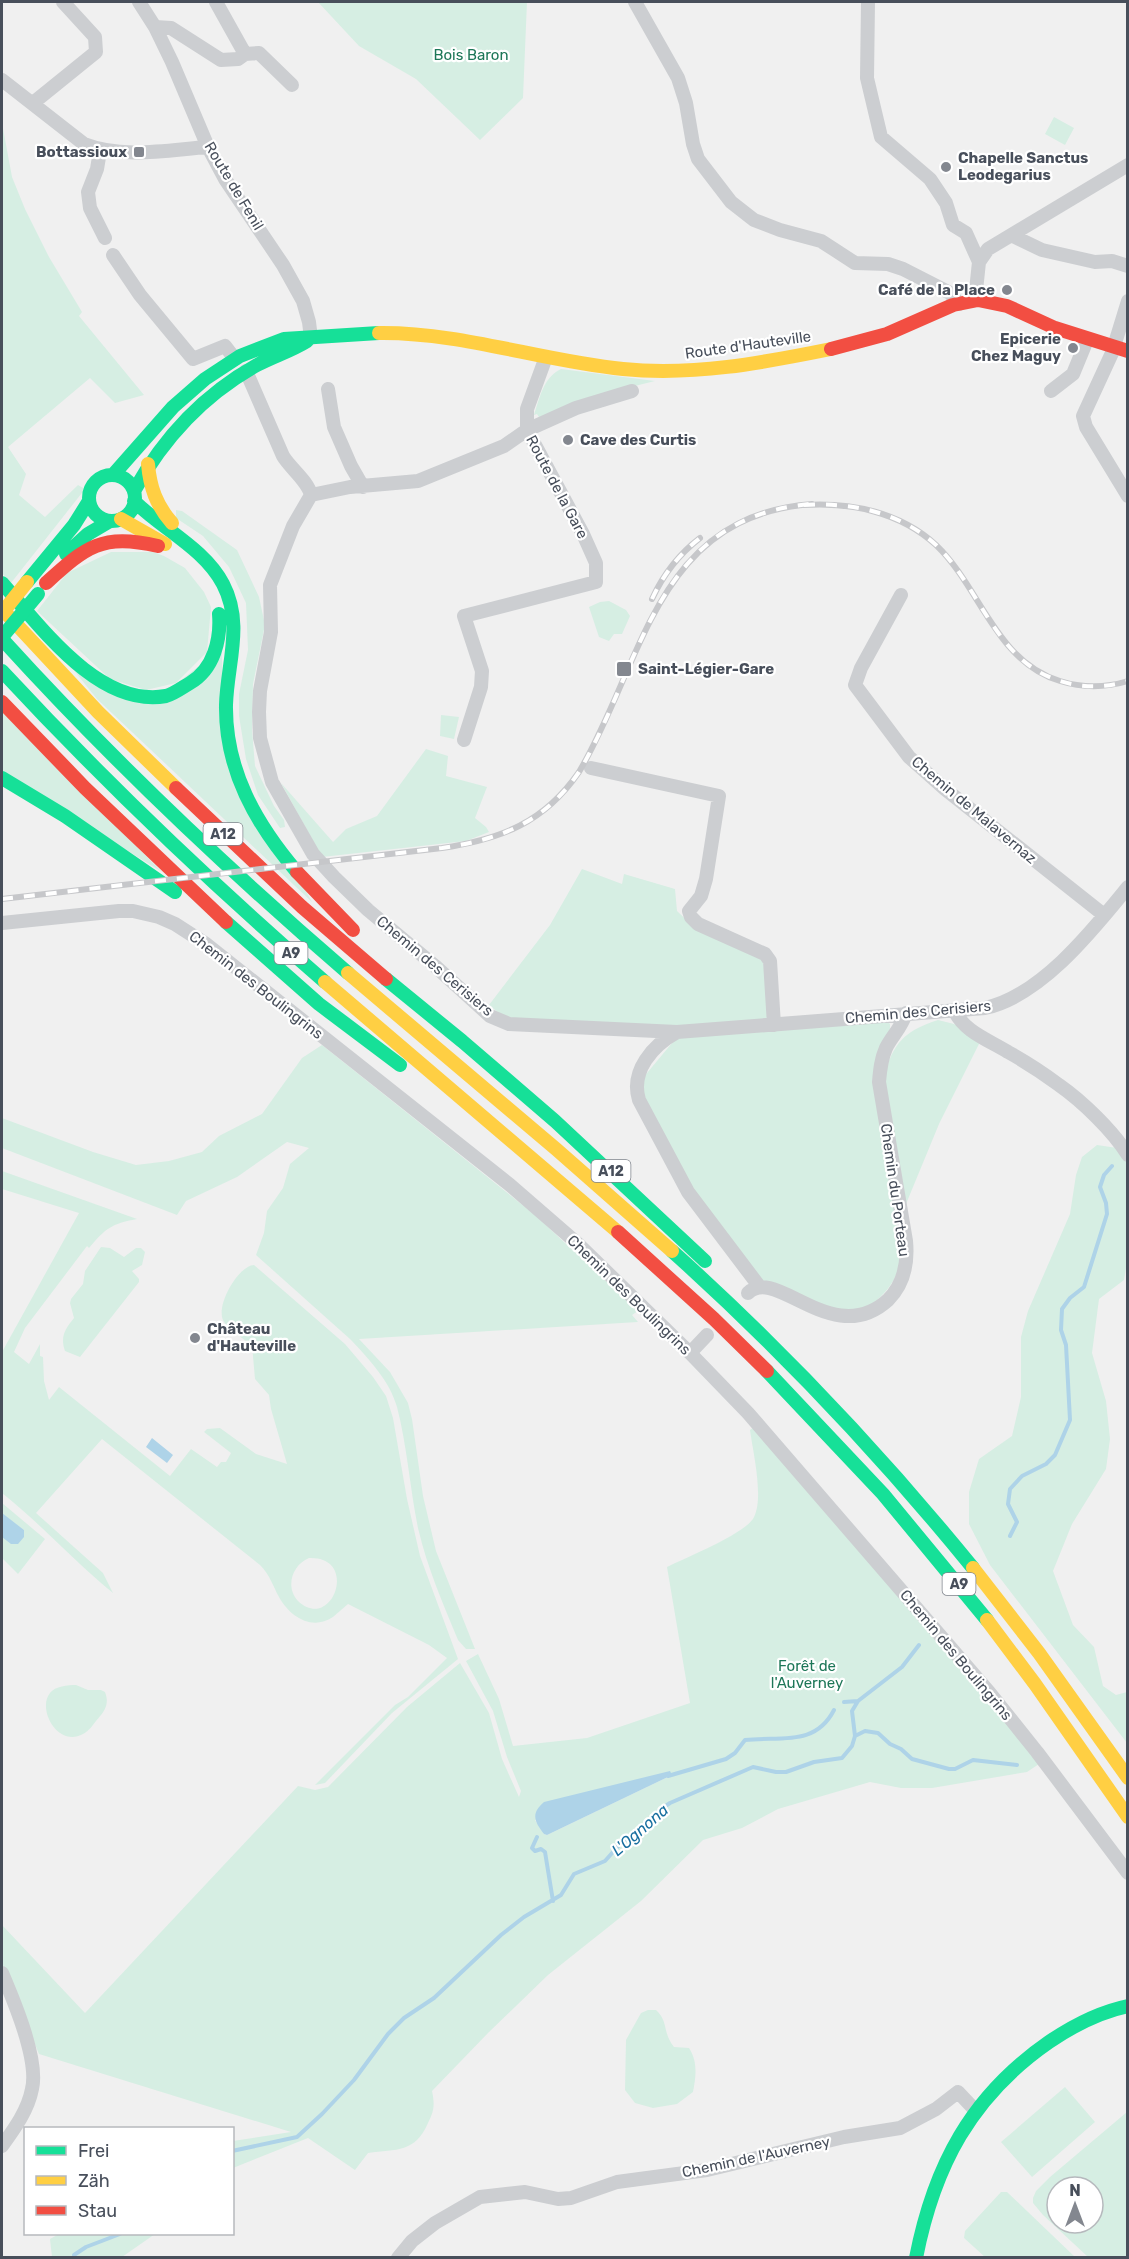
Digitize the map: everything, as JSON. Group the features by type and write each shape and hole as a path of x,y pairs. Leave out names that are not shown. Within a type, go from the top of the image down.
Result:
{"main road":[{"name":"Route d'Hauteville","path":"311,338 346,333 411,334 632,370 682,372 717,369 835,349 874,339 959,304 975,300"},
{"path":"975,300 1001,306 1087,340 1121,349"},
{"path":"2,611 74,525 89,501 90,491 94,484 125,465 138,444 175,405 235,359 283,339 311,338"},
{"path":"42,589 53,569 88,534 130,512 134,496 156,451 185,417 215,392 246,371 267,359 302,345 311,338"},
{"path":"235,359 246,371"},
{"path":"148,465 150,490 154,499 164,514 215,572 230,598 235,633 226,704 226,729 234,772 251,811 283,856 306,882 462,1041"},
{"path":"112,475 126,480 134,496 149,516 190,545"},
{"path":"2,583 69,655 93,677 109,687 131,695 163,696 179,690 198,677 213,657 220,635 219,610 210,587 192,564 176,551 116,520 97,516 89,501"},
{"path":"2,638 42,589 81,552 103,544 137,542 176,551"},
{"name":"A12","path":"2,611 116,731 205,818 402,993 462,1041 625,1183 716,1272"},
{"name":"A9","path":"2,638 79,722 186,828 333,960 588,1177 691,1268 780,1353 879,1456 1001,1602 1064,1686 1128,1778"},
{"name":"A9","path":"2,671 100,775 214,883 334,989 599,1215 716,1320 766,1370 891,1502 950,1572 1077,1740 1128,1817"},
{"path":"2,702 140,842 319,1004"},
{"path":"2,778 133,861 239,939 319,1004 599,1215"},
{"path":"731,1286 831,1390 879,1456"},
{"path":"916,2258 928,2200 939,2172 975,2110 1013,2068 1054,2038 1099,2014 1128,2006"}],"street":[{"path":"33,103 96,52 95,38 63,2"},
{"name":"Route de Fenil","path":"139,2 155,27 208,147 225,178 283,265 303,301 311,338"},
{"path":"216,2 245,54"},
{"path":"635,2 678,78 698,159 731,202 754,220 780,230 821,240 855,263 888,264 903,268 952,295 959,304"},
{"path":"868,2 867,78 881,137 930,178 946,203 953,225 966,233 979,262"},
{"path":"155,27 171,28 221,60 238,59 245,54 259,53 292,85"},
{"path":"2,80 84,144 100,150 118,153 208,147"},
{"path":"100,150 97,170 88,192 90,208 105,238"},
{"path":"975,300 975,280 979,262 988,249 1128,165"},
{"path":"1011,235 1042,250 1095,262 1112,261 1128,266"},
{"path":"113,255 140,295 193,359 225,346 235,359"},
{"path":"1128,301 1121,349 1083,416 1086,427 1128,496"},
{"path":"1051,391 1073,375 1087,340"},
{"name":"Route de la Gare","path":"464,740 481,687 482,671 464,616 596,582 596,562 527,430 527,409 546,357"},
{"path":"246,371 279,448 291,468 305,482 311,495 418,482 504,446 527,430 576,408 632,391"},
{"path":"328,390 334,427 363,487"},
{"name":"Chemin des Cerisiers","path":"311,495 295,522 271,580 269,599 272,632 260,691 259,712 260,738 272,782 313,854 368,910 490,1016 509,1024 677,1032 999,1005 1039,982 1128,887"},
{"name":"Chemin de Malavernaz","path":"901,594 861,668 855,684 909,757 945,789 1104,915"},
{"path":"591,768 719,796 706,879 701,896 689,911 698,924 765,954 770,961 774,1025"},
{"name":"Chemin des Boulingrins","path":"2,923 133,911 159,917 189,931 510,1185 578,1244 748,1413 989,1692 1128,1873"},
{"path":"954,1010 958,1018 971,1031 1011,1053 1061,1086 1095,1116 1128,1155"},
{"name":"Chemin du Porteau","path":"677,1032 665,1038 651,1051 643,1063 636,1089 639,1100 688,1192 753,1290 774,1288 826,1313 845,1317 860,1315 875,1309 888,1299 898,1288 906,1266 906,1241 879,1082 880,1066 886,1048 900,1028 906,1013"},
{"path":"690,1353 707,1335"},
{"path":"2,1973 32,2061 33,2080 29,2098 19,2121 2,2146"},
{"name":"Chemin de l'Auverney","path":"398,2258 412,2241 435,2223 480,2197 525,2192 558,2199 571,2198 617,2182 707,2170 844,2137 900,2128 936,2109 958,2092 975,2110"}],"green space":[{"name":"Bois Baron","path":"318,2 527,2 523,98 480,140 416,79 359,46"},
{"path":"1054,117 1074,128 1065,145 1045,134"},
{"path":"2,123 12,177 49,257 82,312 79,316 144,395 115,403 90,378 8,447 26,474 19,495 45,517 78,485 85,489 11,583 2,573"},
{"path":"561,369 655,381 631,387 541,420 537,414 534,415 540,395 550,377"},
{"path":"176,510 182,511 237,550 259,597 265,625 253,684 252,730 255,766 274,806 284,820 285,827 280,828 258,795 246,759 239,716 239,694 248,650 246,603 229,567 203,536 176,518"},
{"path":"111,552 153,552 164,556 185,568 204,592 211,607 207,652 176,683 146,690 110,679 37,611 67,573"},
{"path":"609,601 626,610 630,616 622,634 614,634 609,641 599,637 589,607"},
{"path":"222,648 222,740 312,902 97,699 60,653 153,702"},
{"path":"2,712 162,872 2,773"},
{"path":"441,715 459,717 454,739 440,736"},
{"path":"426,749 448,756 446,776 487,787 475,818 489,832 466,841 322,857 281,783 333,842 346,829 377,816"},
{"path":"582,869 622,884 624,874 675,889 677,911 694,927 763,959 769,1013 766,1019 674,1027 515,1019 500,1014 489,1005 550,925"},
{"path":"938,1020 954,1024 981,1040 939,1124 906,1204 884,1077 891,1055 902,1040 916,1029"},
{"path":"886,1021 890,1024 890,1029 876,1055 902,1245 901,1258 894,1279 883,1295 855,1316 766,1286 694,1192 640,1092 642,1079 677,1037"},
{"path":"322,1045 535,1215 638,1311 632,1315 638,1322 359,1339 390,1372 408,1403 423,1496 436,1551 475,1649 466,1649 458,1640 426,1557 418,1528 397,1407 389,1388 378,1370 350,1339 256,1255 264,1233 267,1211 283,1188 290,1164 309,1148 287,1142 237,1177 186,1201 177,1215 2,1148 2,1118 93,1152 136,1165 169,1161 202,1152 219,1136 262,1114 302,1058"},
{"path":"1097,1145 1124,1149 1128,1155 1127,1262 1124,1280 1099,1299 1092,1353 1106,1401 1110,1439 1106,1469 1072,1524 1053,1571 1073,1625 1094,1647 1103,1686 1116,1695 1127,1692 1127,1743 990,1565 969,1524 969,1492 979,1459 1012,1436 1021,1397 1021,1337 1028,1311 1070,1214 1076,1175 1082,1157"},
{"path":"2,1171 137,1219 110,1228 89,1248 87,1246 25,1328 14,1352 29,1364 40,1344 44,1381 49,1400 59,1387 170,1476 191,1449 217,1467 221,1462 226,1462 231,1453 204,1432 207,1429 220,1428 256,1454 287,1464 269,1395 255,1379 252,1345 229,1328 223,1320 223,1305 230,1287 241,1272 248,1267 254,1265 345,1344 386,1396 393,1418 407,1499 420,1556 458,1659 392,1713 325,1783 315,1785 395,1705 408,1697 447,1658 429,1645 348,1604 333,1617 317,1623 295,1616 279,1597 260,1565 102,1439 36,1513 103,1573 113,1593 2,1493 2,1352 79,1213 2,1189","holes":["309,1558 325,1561 334,1568 337,1579 335,1591 330,1601 321,1608 310,1608 298,1601 294,1595 292,1577 298,1566"]},
{"path":"101,1247 110,1248 124,1257 136,1248 141,1248 145,1252 142,1265 132,1271 139,1282 80,1357 65,1351 63,1337 74,1318 71,1299 83,1284 85,1271"},
{"name":"Forêt de l'Auverney","path":"754,1427 1042,1762 1027,1772 932,1788 901,1788 870,1782 778,1809 742,1828 703,1840 641,1901 548,1975 432,2091 433,2111 423,2133 417,2140 404,2148 368,2153 355,2170 308,2138 234,2168 234,2141 291,2132 39,2054 2,1963 2,1925 85,2013 298,1786 315,1790 328,1787 407,1707 460,1663 489,1713 502,1759 519,1797 521,1791 507,1757 493,1711 466,1661 478,1654 499,1699 513,1746 587,1738 690,1703 667,1567 728,1537 749,1523 754,1517 758,1498 750,1430","holes":["672,1775 547,1835 535,1820"]},
{"path":"2,1503 45,1539 18,1574 2,1558 2,1537 7,1540 24,1530 3,1515"},
{"path":"76,1685 88,1690 105,1692 107,1701 104,1711 91,1728 74,1737 65,1736 52,1724 48,1716 47,1700 55,1689"},
{"path":"656,2010 660,2014 674,2047 689,2048 694,2059 693,2092 677,2104 653,2108 635,2103 625,2090 626,2040 641,2013"},
{"path":"1065,2087 1095,2122 1032,2177 1001,2142"},
{"path":"1127,2112 1127,2257 1088,2257 1064,2235 1105,2235 1105,2175 1052,2175"},
{"path":"1045,2182 1045,2217 1033,2203 1036,2191"},
{"path":"1001,2192 1007,2192 1045,2228 1045,2235 1052,2235 1075,2257 985,2257 964,2238 965,2231"},
{"path":"57,2235 154,2235 122,2257 52,2257 50,2239"}],"water":[{"path":"152,1438 173,1455 167,1463 146,1447"},
{"path":"2,1513 24,1530 24,1537 18,1544 11,1544 2,1537"},
{"path":"670,1771 672,1775 547,1835 536,1822 535,1814 544,1802"}],"waterway":[{"path":"1010,1536 1017,1522 1008,1504 1010,1489 1022,1476 1046,1464 1055,1455 1070,1420 1066,1345 1061,1330 1062,1309 1070,1298 1084,1287 1107,1214 1100,1187 1104,1175 1112,1166"},
{"path":"855,1736 852,1711 858,1701 902,1667 919,1645"},
{"path":"844,1702 858,1701"},
{"path":"668,1776 726,1759 735,1753 745,1740 784,1739 807,1735 826,1722 834,1710"},
{"name":"L'Ognona","path":"234,2151 297,2137 354,2080 388,2034 404,2018 434,1998 501,1935 524,1917 561,1895 574,1874 605,1861 621,1843 670,1803 753,1767 786,1772 814,1762 842,1758 852,1746 855,1736 865,1731 878,1733 912,1759 949,1769 955,1769 973,1760 1017,1765"},
{"path":"537,1837 532,1848 535,1851 541,1849 545,1852 553,1901"},
{"name":"L'Ognona","path":"75,2258 74,2255 86,2247 117,2235"}],"railway":[{"path":"2,899 442,848 483,840 520,826 551,804 579,772 661,601 686,565 718,535 760,514 812,504"},
{"path":"804,505 839,505 874,512 907,524 922,534 952,562 1004,641 1038,671 1060,681 1085,686 1111,685 1128,681"},
{"path":"652,599 672,565 700,538"}],"traffic: fast":[{"path":"113,475 173,407 205,379 240,356 284,339 379,333"},
{"path":"134,491 172,435 202,404 237,377 307,341"},
{"path":"112,475 128,482 135,498 128,514 112,521 96,514 89,498 96,482 112,475"},
{"path":"27,582 74,525 89,501"},
{"path":"134,501 194,549 215,571 223,584 229,599 233,629 226,705 231,752 237,774 256,815 268,835 297,872"},
{"path":"66,554 88,534 110,521"},
{"path":"2,583 53,641 74,660 95,677 118,690 141,696 169,695 205,670 217,643 219,614"},
{"path":"2,637 38,594"},
{"path":"2,639 84,727 170,811 348,973"},
{"path":"2,671 159,831 325,982"},
{"path":"2,778 65,816 175,892"},
{"path":"226,922 319,1004 400,1065"},
{"path":"386,979 555,1121 705,1261"},
{"path":"672,1251 752,1326 866,1444 973,1568"},
{"path":"767,1371 883,1494 987,1620"},
{"path":"916,2258 933,2193 945,2163 977,2110 1022,2063 1049,2042 1087,2020 1128,2006"}],"traffic: slow":[{"path":"379,333 440,337 592,365 649,371 727,367 831,349"},
{"path":"148,464 155,495 172,523"},
{"path":"121,519 165,544"},
{"path":"2,613 27,582"},
{"path":"2,609 98,712 176,788"},
{"path":"348,973 556,1149 672,1251"},
{"path":"325,982 618,1232"},
{"path":"973,1568 1039,1653 1128,1778"},
{"path":"987,1620 1128,1817"}],"traffic: jam":[{"path":"831,349 887,334 953,305 978,300 1007,306 1055,328 1128,351"},
{"path":"46,583 72,560 96,546 122,541 158,546"},
{"path":"2,702 85,788 226,922"},
{"path":"176,788 302,907 386,979"},
{"path":"297,872 353,930"},
{"path":"618,1232 714,1319 767,1371"}],"place":[{"name":"Bottassioux","path":"139,152"},
{"name":"Chapelle Sanctus Leodegarius","path":"946,167"},
{"name":"Café de la Place","path":"1007,290"},
{"name":"Epicerie Chez Maguy","path":"1073,348"},
{"name":"Cave des Curtis","path":"568,440"},
{"name":"Saint-Légier-Gare","path":"624,669"},
{"name":"Château d'Hauteville","path":"195,1338"}]}
